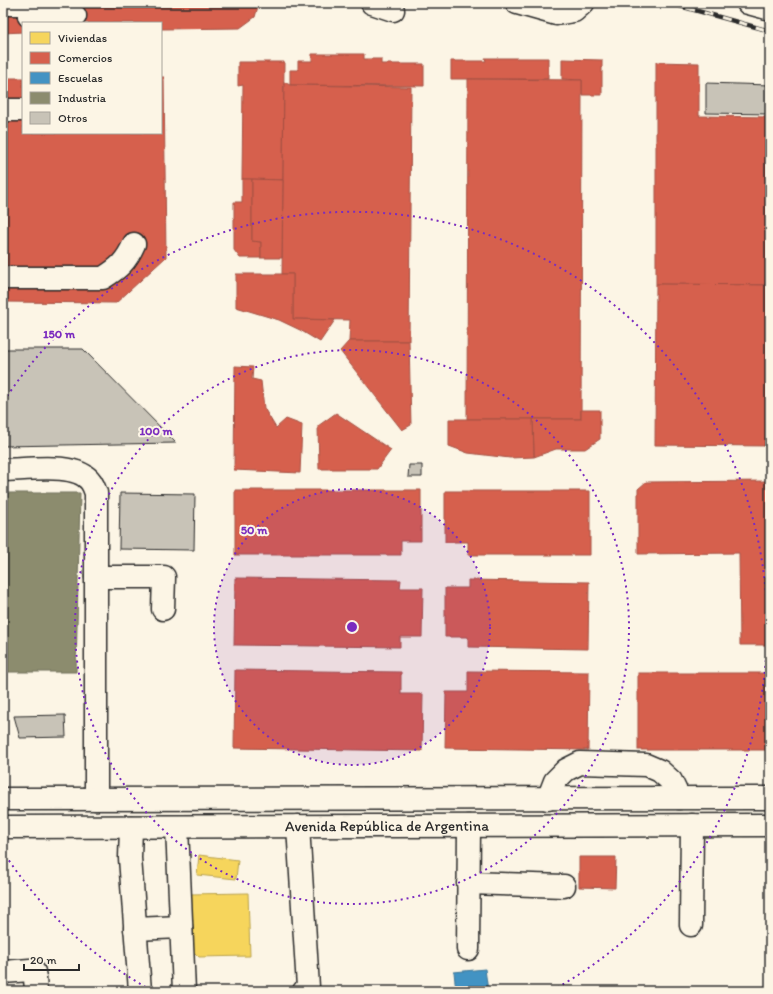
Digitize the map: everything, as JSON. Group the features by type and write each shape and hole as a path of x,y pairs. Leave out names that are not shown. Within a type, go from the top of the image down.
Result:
{"main road":[{"path":"372,3 393,10"},
{"path":"516,3 556,14 574,11 583,3"},
{"path":"748,3 770,9"},
{"path":"3,4 29,10 75,16"},
{"path":"3,110 22,110"},
{"path":"3,278 103,278 128,257 134,244"},
{"path":"3,470 61,468 80,473 91,481 96,493 96,799"},
{"path":"96,577 164,577 163,609"},
{"path":"548,799 555,781 566,770 580,763 646,764 660,771 671,780 679,798"},
{"name":"Avenida República de Argentina","path":"3,799 770,798"},
{"path":"691,925 692,825"},
{"name":"Avenida República de Argentina","path":"3,827 770,825"},
{"path":"298,826 308,987 304,991"},
{"path":"468,949 469,826"},
{"path":"131,827 130,858 140,991"},
{"path":"177,827 184,991"},
{"path":"468,883 564,886"},
{"path":"135,929 181,927"},
{"path":"3,972 30,970 34,972 36,978 36,991"}],"building: Viviendas":[{"path":"199,855 238,860 236,879 197,875"},
{"path":"248,893 250,956 199,957 191,949 189,894"}],"building: Comercios":[{"path":"3,3 259,3 255,17 240,28 162,29 162,22 22,22 22,32 3,33"},
{"path":"312,54 364,54 364,59 381,59 381,64 424,64 424,86 290,85 290,70 298,70 298,61 312,61"},
{"path":"485,58 548,58 548,79 451,79 451,61 486,61"},
{"path":"562,59 602,60 602,95 582,95 582,80 562,79"},
{"path":"238,62 284,62 283,180 242,179 243,85 238,86"},
{"path":"656,62 699,63 699,116 770,117 770,285 656,284"},
{"path":"162,77 164,77 166,257 116,303 3,302 3,78 22,78 22,134 162,134"},
{"path":"468,79 582,80 581,419 467,419"},
{"path":"284,82 290,85 411,87 409,341 349,341 350,320 293,319 293,274 282,274"},
{"path":"242,179 252,179 252,241 261,242 261,258 240,258 234,250 234,202 242,202"},
{"path":"252,179 283,180 282,258 261,258 261,242 252,241"},
{"path":"236,274 293,274 293,319 335,320 320,342 279,320 236,307"},
{"path":"656,284 770,285 770,446 655,445"},
{"path":"349,341 409,341 411,425 402,430 340,351"},
{"path":"235,366 253,367 252,379 261,381 264,408 276,428 286,419 302,425 300,473 234,470"},
{"path":"581,410 600,410 600,439 585,449 556,449 534,457 533,419 581,419"},
{"path":"336,413 391,450 377,469 319,469 318,426"},
{"path":"449,419 533,419 534,457 510,458 468,453 449,446"},
{"path":"770,481 770,645 740,645 739,553 638,554 638,489 646,482"},
{"path":"235,490 421,490 421,541 401,541 401,555 235,555"},
{"path":"445,491 590,491 590,555 468,555 468,542 445,542"},
{"path":"235,578 401,580 400,588 423,588 422,637 400,637 400,647 234,645"},
{"path":"468,580 589,582 588,649 468,647 468,637 445,637 445,588 468,588"},
{"path":"235,670 401,672 401,694 423,694 422,751 234,748"},
{"path":"468,671 589,672 588,750 445,748 446,692 468,692"},
{"path":"638,673 770,673 770,750 638,750"},
{"path":"579,857 616,857 615,888 579,887"}],"building: Escuelas":[{"path":"485,969 488,991 456,991 454,972"}],"building: Industria":[{"path":"3,493 80,493 76,672 3,672"}],"building: Otros":[{"path":"706,83 770,85 770,114 706,113"},
{"path":"3,349 83,349 176,443 3,446"},
{"path":"409,465 422,465 422,477 408,477"},
{"path":"120,493 195,494 194,550 119,549"},
{"path":"65,715 66,737 20,738 14,716"}],"railway":[{"path":"669,3 770,31"}]}
